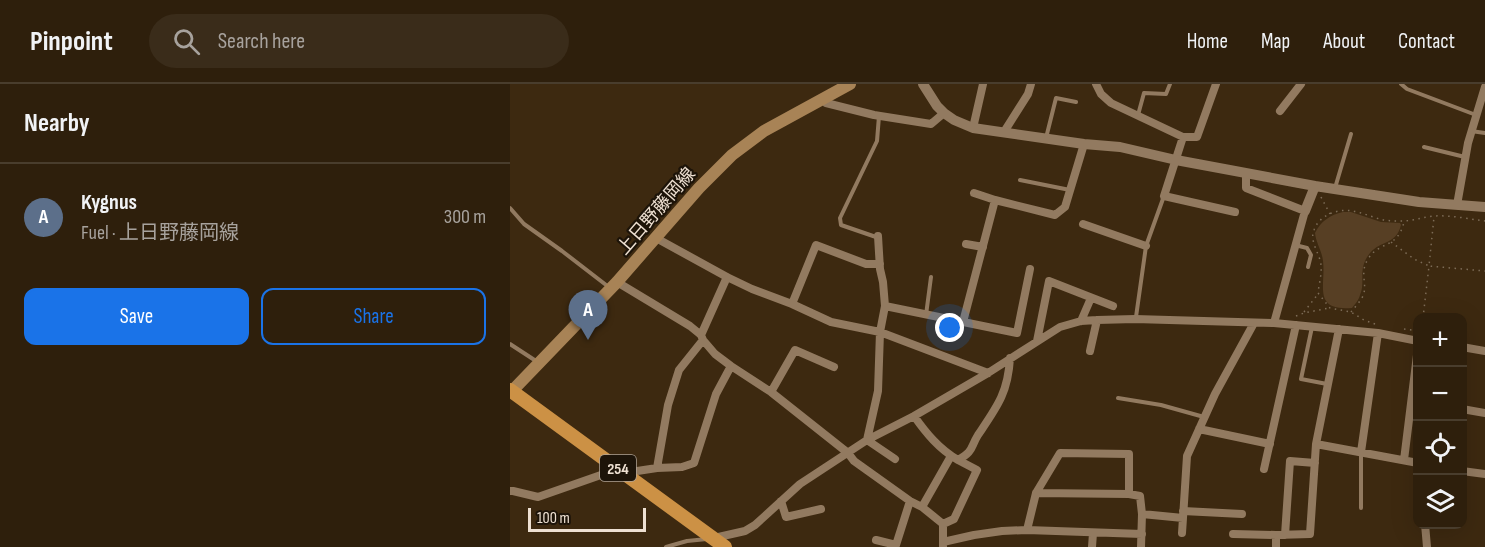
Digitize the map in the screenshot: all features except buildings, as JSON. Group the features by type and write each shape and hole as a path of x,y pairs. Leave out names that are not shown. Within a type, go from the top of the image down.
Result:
{"highway":[{"name":"254","path":"511,392 725,547"}],"main road":[{"name":"上日野藤岡線","path":"511,392 614,285 699,188 732,155 764,132 850,84"}],"street":[{"path":"974,128 982,84"},
{"path":"1004,132 1028,94 1030,84"},
{"path":"1096,84 1101,94 1111,103 1183,137 1197,136 1216,84"},
{"path":"1280,111 1301,84"},
{"path":"927,85 937,106 944,113 974,128 1120,147 1315,186 1419,202 1485,207"},
{"path":"1457,205 1472,130 1485,87"},
{"path":"823,99 826,103 879,116 932,124 944,113"},
{"path":"1183,137 1164,196 1235,212"},
{"path":"974,193 1055,215 1065,207 1084,144"},
{"path":"1246,173 1246,188 1305,211"},
{"path":"1274,323 1305,211 1315,186"},
{"path":"963,322 995,200"},
{"path":"1083,224 1146,246"},
{"path":"867,440 878,391 880,332 885,306 878,237"},
{"path":"656,238 752,290 792,304 831,322 880,332 988,373"},
{"path":"966,244 983,247"},
{"path":"792,304 816,245 866,264 880,264"},
{"path":"885,306 1017,333 1030,270"},
{"path":"657,468 668,405 679,370 702,337 727,277"},
{"path":"1037,341 1049,281 1113,306"},
{"path":"614,285 672,314 702,337 715,354 771,392 849,453 854,461 943,524"},
{"path":"1081,321 1091,298"},
{"path":"1090,351 1097,320"},
{"path":"714,538 745,531 755,525 800,484 867,440 988,373 1060,327 1081,321 1274,323 1295,321 1312,326 1339,329 1379,330 1413,340"},
{"path":"1264,470 1295,321"},
{"path":"1182,533 1187,456 1215,394 1254,323"},
{"path":"1233,534 1310,534 1316,444 1339,329"},
{"path":"1361,452 1379,330"},
{"path":"771,392 795,350 834,367"},
{"path":"1467,350 1485,351"},
{"path":"921,507 955,458 971,451 976,439 996,410 1004,394 1010,370 1010,358"},
{"path":"510,491 538,496 621,471 682,467 694,463 716,394 731,366"},
{"path":"1404,460 1416,367"},
{"path":"1467,410 1485,412"},
{"path":"914,416 928,436 955,458 977,470 954,519 943,524"},
{"path":"1199,429 1270,444"},
{"path":"867,440 895,459"},
{"path":"1316,444 1413,462"},
{"path":"1027,530 1036,493 1060,453 1130,454 1129,494"},
{"path":"1276,547 1280,535 1290,461 1315,463"},
{"path":"1467,472 1485,474"},
{"path":"1036,493 1140,496 1141,547"},
{"path":"781,501 786,517 821,508"},
{"path":"876,540 896,545 910,501"},
{"path":"1142,514 1242,514"},
{"path":"943,524 943,545 993,532 1027,530 1142,534"},
{"path":"1426,529 1429,547"},
{"path":"1092,547 1093,533"}],"lane":[{"path":"1138,116 1144,93 1166,94 1170,84"},
{"path":"1401,84 1407,89 1476,115"},
{"path":"1046,139 1056,98 1076,102"},
{"path":"878,237 841,225 840,218 877,141 879,116"},
{"path":"1472,130 1485,133"},
{"path":"1335,188 1351,134"},
{"path":"1424,147 1466,157"},
{"path":"1020,180 1070,190"},
{"path":"1136,320 1146,246 1164,196"},
{"path":"510,208 524,224 614,285"},
{"path":"1295,245 1307,248 1311,255 1308,267"},
{"path":"926,315 931,277"},
{"path":"1312,326 1301,379 1328,384"},
{"path":"510,344 539,363"},
{"path":"1118,398 1161,405 1204,417"},
{"path":"1361,452 1361,508"},
{"path":"666,547 687,541 714,538"}],"path":[{"path":"1315,186 1330,214"},
{"path":"1295,321 1304,313 1318,293 1322,268 1313,242 1313,234 1322,219 1330,214 1351,211 1384,220 1404,221 1434,216 1485,221"},
{"path":"1424,313 1434,216"},
{"path":"1351,312 1363,296 1365,263 1377,249 1400,235 1404,221"},
{"path":"1391,242 1414,259 1429,266 1485,271"},
{"path":"1318,293 1330,308"},
{"path":"1304,313 1330,308 1351,312 1379,330"},
{"path":"1399,328 1413,330"}],"shaded area":[{"path":"1343,212 1401,225 1396,236 1374,249 1366,259 1362,290 1352,308 1339,308 1326,301 1323,288 1322,257 1315,233 1326,219"}],"place":[{"name":"Kygnus","path":"588,340"}]}
